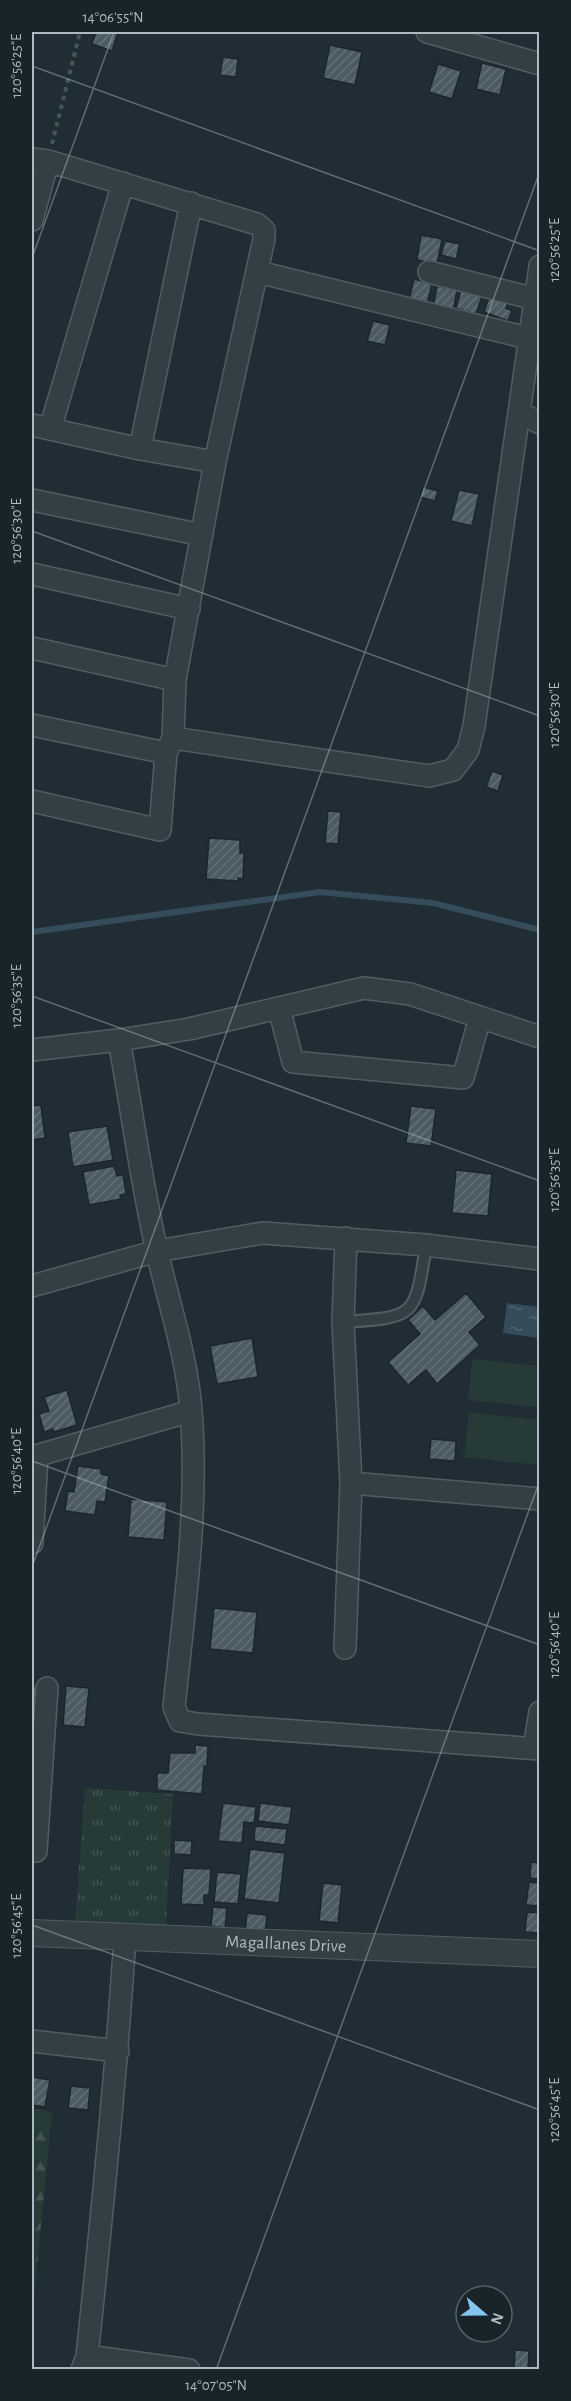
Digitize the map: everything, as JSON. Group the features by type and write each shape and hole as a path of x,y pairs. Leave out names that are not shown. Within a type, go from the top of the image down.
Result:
{"street":[{"path":"427,32 540,64"},
{"path":"32,220 40,160 191,203 256,224 264,231 258,272 215,462 175,680 160,830 32,801"},
{"path":"123,183 41,427 140,449 215,462"},
{"path":"140,449 191,203"},
{"path":"32,725 170,745 429,776 453,770 468,750 474,726 540,266"},
{"path":"258,272 534,320"},
{"path":"429,272 534,320"},
{"path":"520,413 540,423"},
{"path":"32,500 202,535"},
{"path":"32,574 189,609"},
{"path":"32,648 175,680"},
{"path":"32,1050 189,1029 364,988 410,994 540,1037"},
{"path":"279,1008 293,1062 463,1078 480,1018"},
{"path":"119,1040 157,1251 182,1343 191,1411 194,1482 174,1707 180,1721 537,1748 540,1712"},
{"path":"32,1286 157,1251 262,1233 426,1245 540,1259"},
{"path":"345,1648 351,1483 343,1322 346,1238"},
{"path":"32,1543 34,1456 191,1411"},
{"path":"351,1483 540,1499"},
{"path":"32,1851 36,1851 38,1723 47,1688"},
{"name":"Magallanes Drive","path":"32,1933 540,1954"},
{"path":"125,1937 118,2051 85,2363 189,2370"},
{"path":"32,2041 118,2051"}],"lane":[{"path":"343,1322 392,1319 406,1312 417,1299 426,1245"}],"path":[{"path":"40,160 80,32"}],"green space":[{"path":"472,1359 539,1366 539,1407 468,1400"},
{"path":"469,1412 539,1420 539,1465 464,1457"},
{"path":"85,1788 173,1794 166,1926 75,1923"},
{"path":"32,2109 52,2112 32,2318"}],"water":[{"path":"507,1303 539,1307 539,1338 503,1333"}],"building":[{"path":"96,32 118,32 112,51 92,44"},
{"path":"330,45 362,52 355,85 323,78"},
{"path":"223,57 238,59 236,77 220,75"},
{"path":"482,63 506,69 500,95 476,89"},
{"path":"438,64 461,71 452,99 429,92"},
{"path":"421,235 442,239 437,264 417,260"},
{"path":"445,241 460,244 456,259 441,255"},
{"path":"414,279 432,284 426,308 408,304"},
{"path":"437,286 457,290 453,312 433,308"},
{"path":"461,290 482,296 476,314 456,308"},
{"path":"490,295 508,301 506,308 512,311 508,321 484,312"},
{"path":"373,321 390,325 385,345 367,341"},
{"path":"423,487 438,491 435,501 420,497"},
{"path":"459,490 479,494 472,526 451,521"},
{"path":"492,771 503,775 498,791 486,787"},
{"path":"328,811 341,812 338,844 325,843"},
{"path":"209,838 240,840 240,853 244,853 243,879 238,878 238,881 206,879"},
{"path":"41,1105 45,1138 32,1140 32,1106"},
{"path":"411,1106 436,1109 431,1146 406,1143"},
{"path":"107,1126 113,1160 73,1167 68,1132"},
{"path":"114,1166 117,1176 123,1175 126,1194 120,1195 121,1199 89,1205 83,1172"},
{"path":"456,1170 492,1174 488,1216 452,1213"},
{"path":"466,1293 486,1317 469,1332 480,1345 437,1384 426,1370 408,1385 388,1362 420,1334 408,1320 423,1306 435,1320"},
{"path":"252,1338 258,1377 217,1384 210,1346"},
{"path":"67,1390 77,1425 54,1432 53,1429 44,1432 39,1414 49,1411 44,1397"},
{"path":"431,1439 456,1441 455,1461 429,1459"},
{"path":"78,1466 101,1469 101,1474 109,1476 105,1502 97,1501 95,1515 65,1511 68,1491 74,1492"},
{"path":"131,1499 167,1502 164,1540 128,1537"},
{"path":"214,1608 257,1612 253,1653 210,1649"},
{"path":"32,1686 37,1686 35,1707 32,1707"},
{"path":"66,1686 89,1688 85,1727 63,1725"},
{"path":"195,1745 208,1746 202,1794 157,1790 157,1773 168,1773 170,1753 195,1753"},
{"path":"223,1803 256,1807 254,1823 244,1822 242,1843 218,1841"},
{"path":"260,1803 292,1807 289,1825 258,1821"},
{"path":"255,1826 287,1829 285,1845 254,1841"},
{"path":"174,1840 192,1841 191,1855 174,1854"},
{"path":"250,1849 285,1853 279,1903 244,1899"},
{"path":"531,1862 540,1863 540,1879 530,1878"},
{"path":"183,1868 211,1869 209,1895 204,1895 204,1905 181,1904"},
{"path":"217,1872 241,1874 238,1904 214,1902"},
{"path":"529,1882 540,1883 540,1906 526,1905"},
{"path":"323,1883 342,1885 338,1923 319,1921"},
{"path":"213,1907 227,1908 225,1928 211,1926"},
{"path":"527,1912 540,1913 540,1933 525,1932"},
{"path":"247,1913 267,1915 265,1934 245,1932"},
{"path":"32,2077 50,2080 45,2107 32,2105"},
{"path":"71,2086 90,2088 88,2110 68,2108"},
{"path":"515,2350 529,2351 528,2370 514,2370"}],"waterway":[{"path":"32,932 320,892 433,903 540,930"}]}
